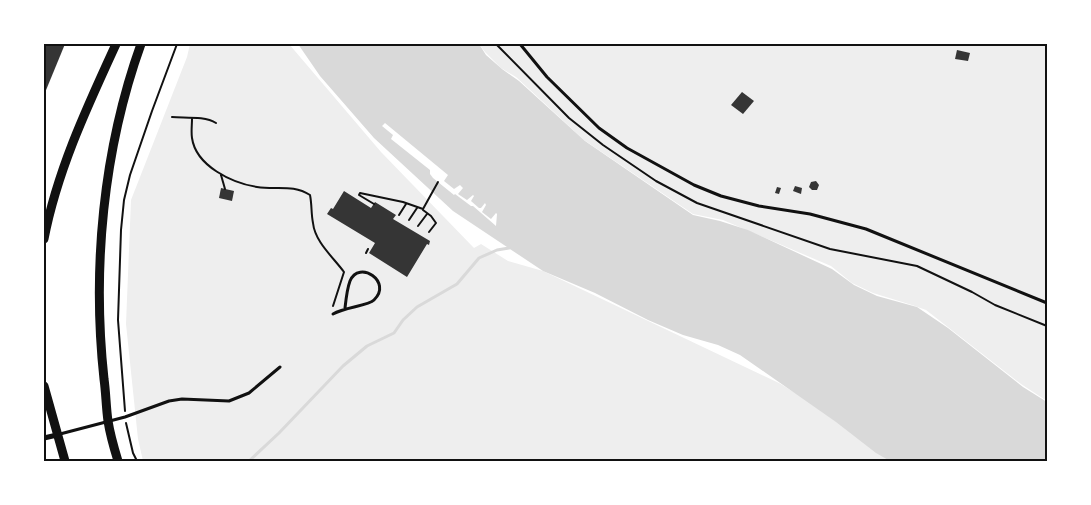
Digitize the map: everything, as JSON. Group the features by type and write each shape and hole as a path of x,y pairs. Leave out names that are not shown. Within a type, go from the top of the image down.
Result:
{"main road":[{"path":"44,239 47,206 80,124 116,44"},
{"path":"118,461 108,422 100,340 100,260 105,191 116,130 127,86 141,44"},
{"path":"44,386 66,461"}],"street":[{"path":"44,438 57,435"}],"lane":[{"path":"520,44 547,78 598,128 627,148 694,185 721,196 760,206 810,214 866,229 1047,303"},
{"path":"334,314 345,308 366,304 375,299 379,290 378,280 369,273 361,272 354,275 350,280 345,308"},
{"path":"57,435 125,417 169,401 182,399 229,401 249,393 280,366"}],"path":[{"path":"137,461 132,453 125,417 118,320 121,230 124,200 130,175 177,44"},
{"path":"172,116 192,119 203,118 216,123"},
{"path":"192,119 192,138 197,152 222,175 257,187 301,189 310,195 312,224 318,238 344,272 333,307 334,314"},
{"path":"222,175 224,189"},
{"path":"423,209 438,182"},
{"path":"374,204 359,195 360,193 407,203 423,209 436,223 429,232"},
{"path":"399,215 407,203"},
{"path":"409,220 418,207"},
{"path":"418,226 427,213"},
{"path":"366,253 368,249"}],"shaded area":[{"path":"190,44 289,44 381,152 474,248 481,244 508,261 543,271 779,383 905,461 143,461 138,439 126,324 131,200 187,57"},
{"path":"298,44 479,44 486,55 519,81 585,141 693,215 748,230 832,269 854,285 877,296 917,307 948,328 1023,387 1047,402 1047,461 890,461 876,453 836,422 740,355 718,345 683,335 648,320 595,293 543,271 453,211 374,138 320,76"},
{"path":"479,44 1047,44 1047,401 1021,384 926,310 873,293 852,283 831,266 723,220 693,214 584,140 516,77 501,68"}],"pier":[{"path":"385,123 448,175 444,181 454,189 460,185 463,188 458,194 467,200 473,195 471,201 479,208 485,203 486,205 482,212 491,219 496,213 496,226 473,206 454,195 433,178 430,170 391,139 393,135 382,126"}],"building":[{"path":"44,44 65,44 44,95"},
{"path":"957,50 970,53 968,61 955,59"},
{"path":"742,92 754,101 743,114 731,105"},
{"path":"816,181 819,185 817,190 812,190 809,187 811,182"},
{"path":"795,186 802,188 801,194 793,191"},
{"path":"777,187 781,188 779,194 775,193"},
{"path":"221,188 234,191 232,201 219,198"},
{"path":"344,191 371,208 375,202 396,215 393,219 430,241 407,277 369,253 375,243 327,214 331,208 333,209"}],"waterway":[{"path":"249,461 279,433 343,366 367,346 394,333 403,320 417,307 457,284 479,258 497,250 509,248"}]}
